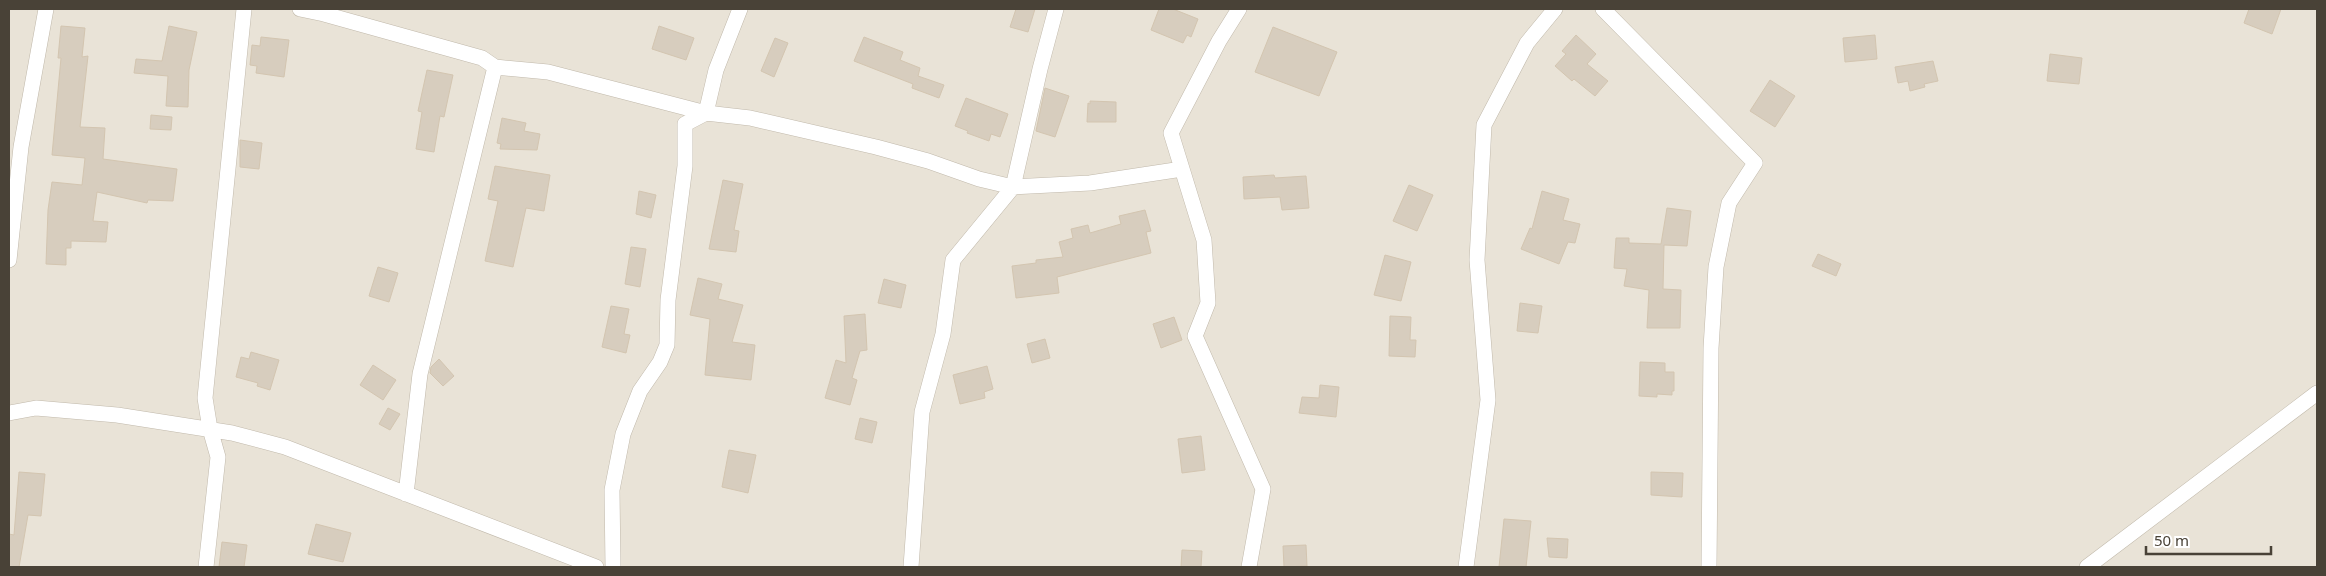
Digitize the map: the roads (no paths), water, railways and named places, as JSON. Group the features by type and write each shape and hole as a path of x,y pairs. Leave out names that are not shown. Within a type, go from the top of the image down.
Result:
{"street":[{"path":"9,260 21,147 46,9"},
{"path":"206,567 218,456 210,429 205,398 244,9"},
{"path":"300,9 482,58 495,67 548,72 706,113 750,118 876,147 928,161 979,179 1013,187 1090,184 1182,168"},
{"path":"613,567 612,490 623,434 640,391 660,362 667,345 668,300 685,166 686,124 706,113 716,70 740,9"},
{"path":"911,567 922,412 943,334 953,260 1013,187 1056,9"},
{"path":"1239,9 1219,41 1171,133 1204,240 1208,303 1194,336 1263,489 1248,567"},
{"path":"1466,567 1488,400 1477,260 1484,125 1527,43 1555,9"},
{"path":"1603,9 1755,164 1729,203 1716,267 1711,348 1709,567"},
{"path":"406,494 420,374 495,67"},
{"path":"2087,567 2317,393"},
{"path":"9,413 36,408 117,415 210,429 285,447 596,567"}]}
